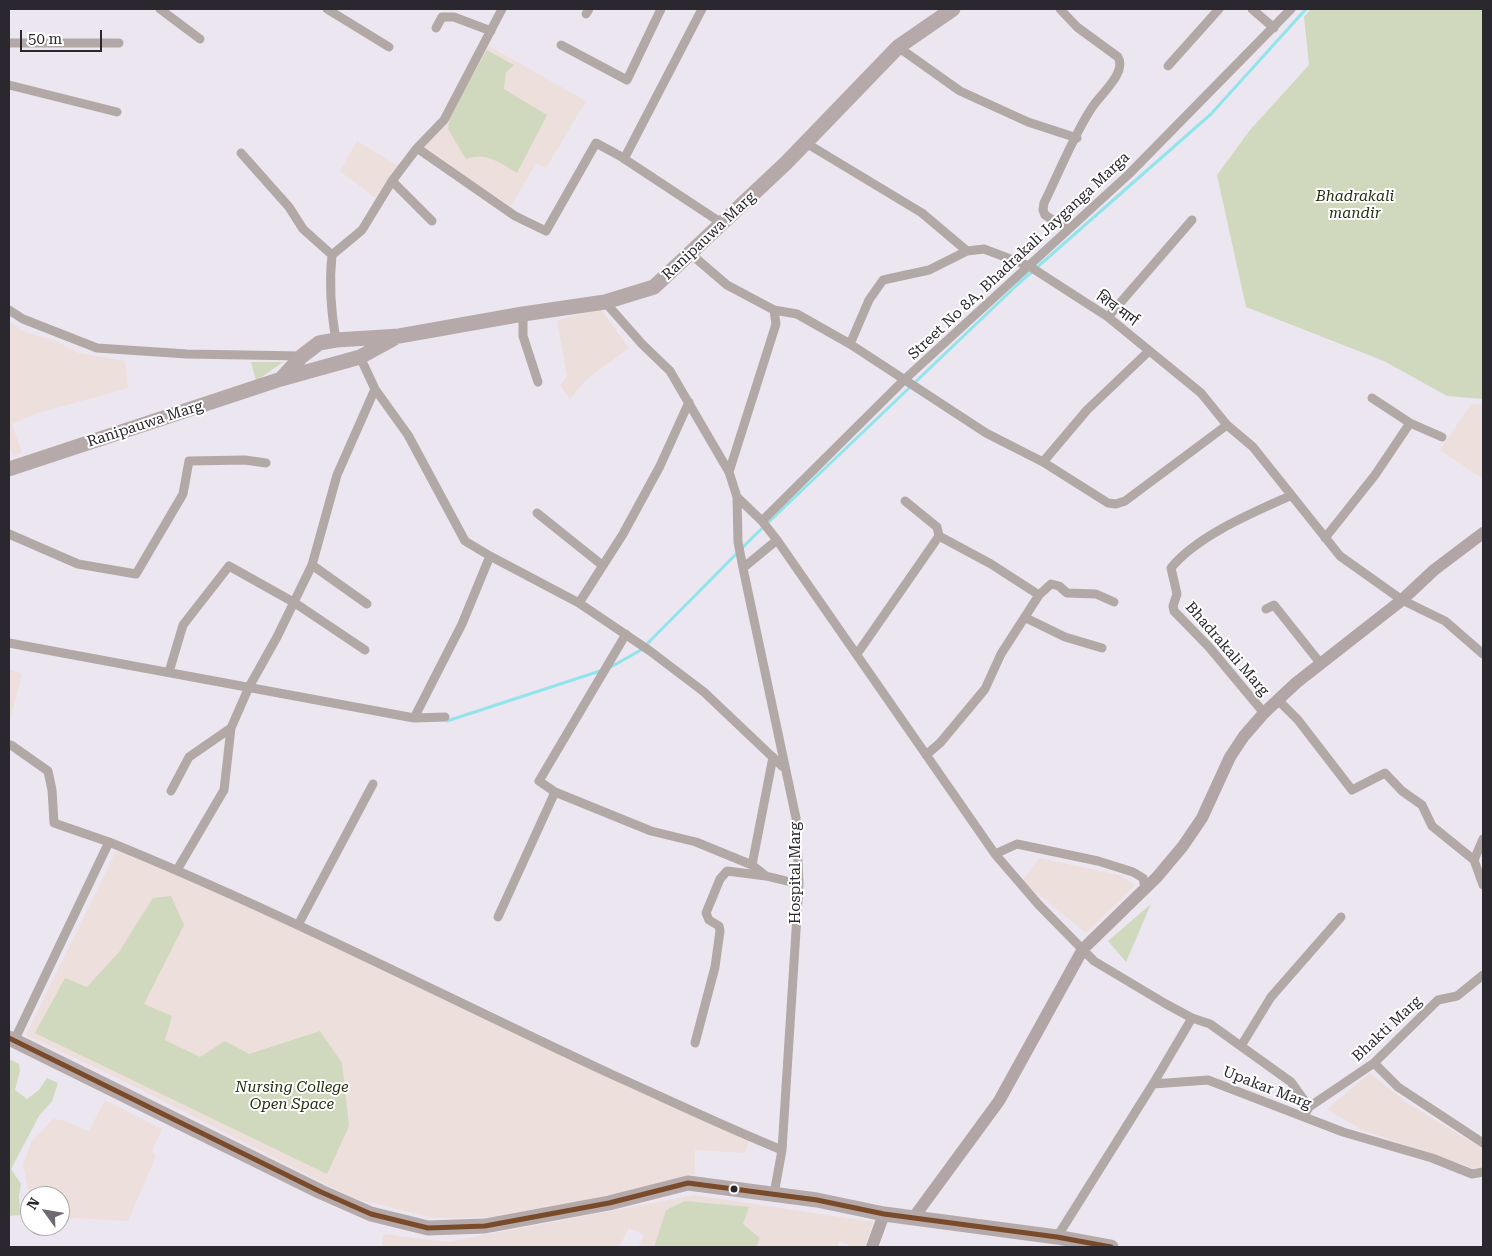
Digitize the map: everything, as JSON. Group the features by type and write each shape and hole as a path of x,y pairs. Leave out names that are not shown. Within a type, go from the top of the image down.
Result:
{"main road":[{"name":"Ranipauwa Marg","path":"9,469 281,379 360,357 399,336 523,314 605,302 654,287 692,254 806,143 898,47 954,9"},
{"path":"281,379 302,356 320,343 336,340 399,336"},
{"path":"914,1217 998,1101 1083,949 1145,888 1183,846 1202,818 1230,757 1244,736 1278,700 1402,600 1434,570 1483,533"},
{"path":"12,1039 321,1192 370,1214 428,1228 485,1226 609,1203 688,1183 818,1200 884,1214 1057,1236 1110,1247"},
{"path":"872,1247 884,1214"}],"street":[{"path":"160,9 200,39"},
{"path":"327,9 389,46"},
{"path":"336,340 331,300 332,255 362,230 392,181 417,148 444,120 502,9"},
{"path":"561,44 627,80 661,9"},
{"path":"624,159 663,88 702,9"},
{"path":"1060,9 1077,27 1118,57 1121,62 1120,70 1092,108 1044,203 1043,210 1045,215 1067,229"},
{"path":"1168,66 1219,9"},
{"path":"1252,9 1274,28"},
{"name":"Street No 8A, Bhadrakali Jayganga Marga","path":"762,520 906,380 1128,174 1291,9"},
{"path":"436,28 442,17 454,17 490,31"},
{"path":"9,43 119,43"},
{"path":"898,47 960,91 1028,122 1077,138"},
{"path":"9,85 117,112"},
{"path":"417,148 515,216 546,231 596,143 624,159 723,224"},
{"path":"806,143 922,212 967,251"},
{"path":"241,153 290,207 303,229 332,255"},
{"path":"392,181 432,221"},
{"path":"1108,317 1192,220"},
{"name":"शिव मार्ग","path":"850,344 869,300 883,280 929,270 967,251 984,249 1028,266 1108,317 1201,393 1227,425 1253,447 1290,496 1340,556 1402,600 1446,621 1483,654"},
{"path":"692,254 727,286 774,310 797,314 850,344 986,433 1043,462 1108,503 1116,504 1125,501 1227,425"},
{"path":"605,302 642,344 670,370 729,472 737,497 762,520 777,540 995,854 1038,904 1094,961 1192,1018 1210,1024 1291,1082 1309,1106 1304,1116"},
{"path":"9,310 23,319 98,348 187,354 302,356"},
{"path":"729,472 776,324 774,310"},
{"path":"523,314 523,336 538,382"},
{"path":"1043,462 1087,410 1149,350"},
{"path":"360,357 375,389 408,435 465,541 579,602 626,634 704,692 784,768"},
{"path":"177,870 224,790 231,728 249,687 295,603 312,565 337,475 375,389"},
{"path":"1372,398 1410,423 1442,438"},
{"path":"579,602 623,534 660,466 689,402"},
{"path":"1324,538 1375,475 1410,423"},
{"path":"9,534 78,564 136,574 152,542 183,494 189,461 245,460 266,464"},
{"name":"Bhadrakali Marg","path":"1264,713 1209,647 1174,611 1173,606 1177,594 1171,568 1188,552 1234,522 1290,496"},
{"name":"Hospital Marg","path":"737,497 738,542 742,568 796,818 799,884 782,1150 774,1194"},
{"path":"857,654 939,536 937,527 905,501"},
{"path":"537,513 602,565"},
{"path":"939,536 991,564 1039,595"},
{"path":"742,568 777,540"},
{"path":"414,718 462,624 490,556"},
{"path":"312,565 367,604"},
{"path":"169,672 183,625 229,566 295,603 365,650"},
{"path":"926,755 940,743 985,689 1001,654 1026,618 1039,595 1051,584 1055,584 1067,593 1096,594 1114,602"},
{"path":"1266,609 1274,605 1321,664"},
{"path":"1026,618 1065,637 1102,648"},
{"path":"626,634 539,781 555,792 651,831 696,842 752,865 766,876"},
{"path":"9,643 414,718 445,717"},
{"path":"1278,700 1298,720 1352,790 1385,772 1402,791 1422,805 1432,826 1474,860 1483,885"},
{"path":"172,792 189,757 231,728"},
{"path":"11,745 48,771 52,790 54,823 109,842 177,870 298,925 470,1009 782,1150"},
{"path":"752,865 773,757"},
{"path":"298,925 373,784"},
{"path":"498,917 555,792"},
{"path":"1474,860 1483,839"},
{"path":"12,1039 109,842"},
{"path":"995,854 1017,844 1098,861 1133,872 1143,878 1145,888"},
{"path":"695,1043 715,967 720,932 719,926 709,920 706,913 720,879 728,871 766,876 799,884"},
{"path":"1241,1046 1270,997 1341,917"},
{"name":"Bhakti Marg","path":"1309,1106 1374,1063 1438,1000 1457,996 1483,975"},
{"path":"1057,1236 1153,1084 1192,1018"},
{"path":"1374,1063 1398,1087 1483,1143"},
{"name":"Upakar Marg","path":"1153,1084 1208,1080 1343,1132 1432,1158 1472,1174 1483,1172"}],"shaded area":[{"path":"487,45 586,101 546,168 536,163 511,206 422,149"},
{"path":"357,141 398,166 375,198 340,171"},
{"path":"600,308 629,348 587,379 570,399 560,386 567,376 557,321"},
{"path":"9,322 25,332 56,341 78,353 125,361 128,388 35,414 12,424 22,453 13,456 9,443"},
{"path":"1471,404 1483,405 1483,479 1440,450"},
{"path":"9,669 22,674 9,723"},
{"path":"117,849 159,865 272,917 749,1141 745,1153 695,1150 695,1174 570,1206 501,1217 434,1218 353,1198 132,1085 26,1035"},
{"path":"1039,858 1119,875 1135,885 1086,933 1022,881"},
{"path":"1370,1073 1407,1103 1483,1149 1483,1167 1473,1168 1362,1130 1327,1109"},
{"path":"105,1100 162,1129 152,1151 156,1156 128,1221 70,1219 70,1186 27,1186 23,1165 32,1141 53,1119 62,1120 89,1131"},
{"path":"695,1195 873,1222 865,1247 853,1247 839,1241 837,1247 756,1247 760,1238 743,1224 749,1207 666,1210 654,1247 638,1247 644,1235 629,1228 619,1247 382,1247 383,1234 448,1242"}],"green space":[{"name":"Bhadrakali mandir","path":"1311,9 1483,9 1483,399 1447,396 1384,361 1246,307 1217,175 1250,130 1309,65 1304,17"},
{"path":"487,50 514,65 506,72 504,89 547,115 517,173 499,162 486,157 480,156 466,159 448,129 450,115"},
{"path":"251,362 283,362 256,381"},
{"name":"Nursing College Open Space","path":"171,896 184,925 144,1004 172,1016 165,1040 200,1057 225,1041 249,1054 320,1031 342,1063 349,1126 327,1174 35,1033 65,978 87,987 119,952 153,898"},
{"path":"1151,904 1126,962 1108,941"},
{"path":"9,1059 19,1064 20,1071 15,1090 27,1099 39,1090 47,1078 58,1083 52,1101 39,1116 11,1169 21,1184 19,1195 20,1215 9,1216"},
{"path":"685,1201 749,1207 743,1224 760,1238 756,1247 654,1247 666,1210"}],"waterway":[{"path":"609,668 641,650 753,537 1018,284 1211,114 1306,9"},
{"path":"447,721 603,670"}],"transit line":[{"path":"9,1038 321,1192 371,1214 428,1228 485,1226 609,1203 688,1183 817,1200 884,1214 1057,1237 1111,1247"}]}
